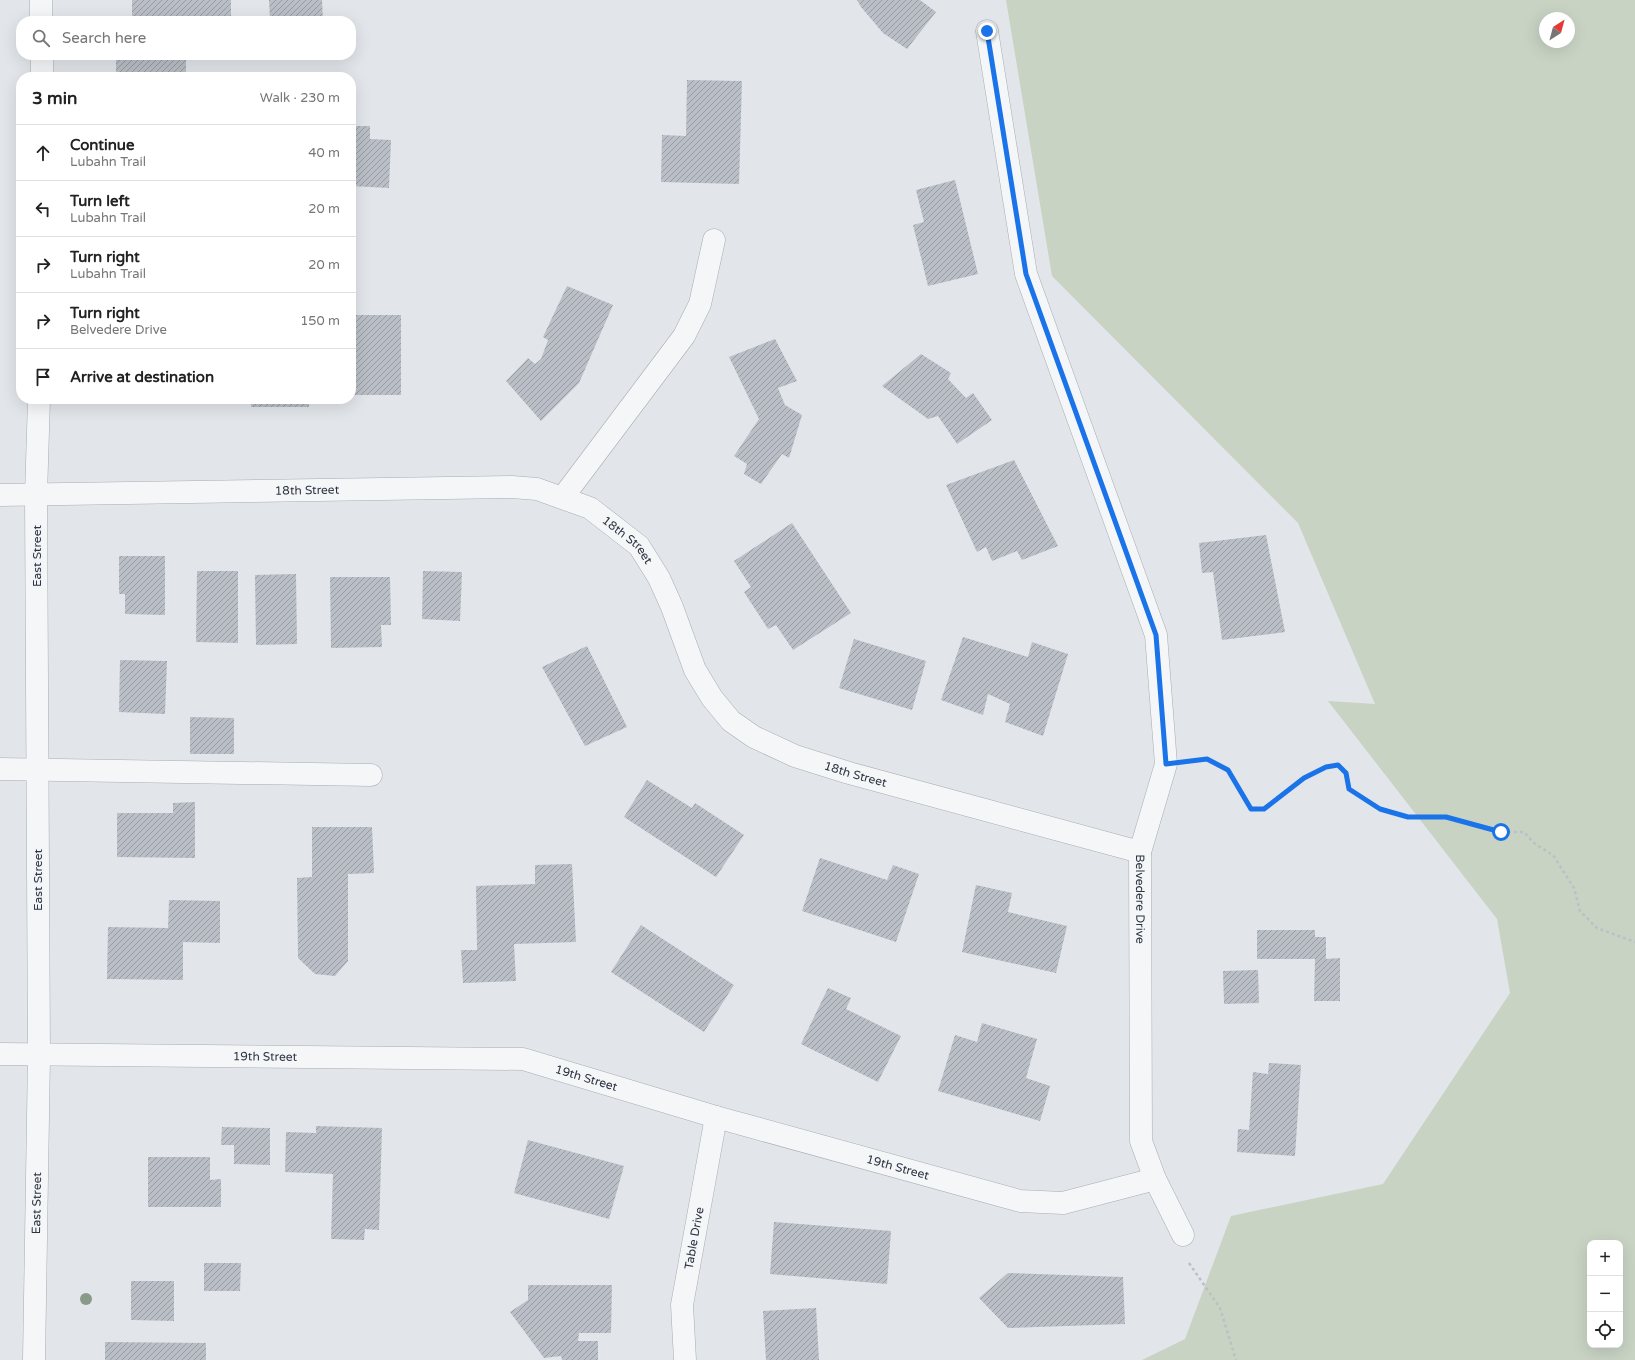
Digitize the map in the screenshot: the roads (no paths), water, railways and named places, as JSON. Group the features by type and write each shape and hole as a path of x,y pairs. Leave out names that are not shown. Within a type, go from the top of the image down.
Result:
{"street":[{"path":"41,0 41,16"},
{"name":"Belvedere Drive","path":"987,31 1026,274 1156,635 1166,764 1140,852 1141,1140 1155,1179 1183,1235"},
{"path":"42,60 42,72"},
{"path":"563,497 684,336 700,304 714,240"},
{"name":"East Street","path":"34,1360 39,1056 36,495 39,404"},
{"name":"18th Street","path":"0,495 512,487 536,489 563,497 590,508 639,546 659,578 672,607 695,670 712,698 731,721 754,737 795,756 849,773 1140,852"},
{"path":"0,769 371,775"},
{"name":"19th Street","path":"0,1054 39,1056 523,1059 716,1117 1020,1201 1063,1203 1155,1179"},
{"name":"Table Drive","path":"685,1360 682,1304 716,1117"}]}
